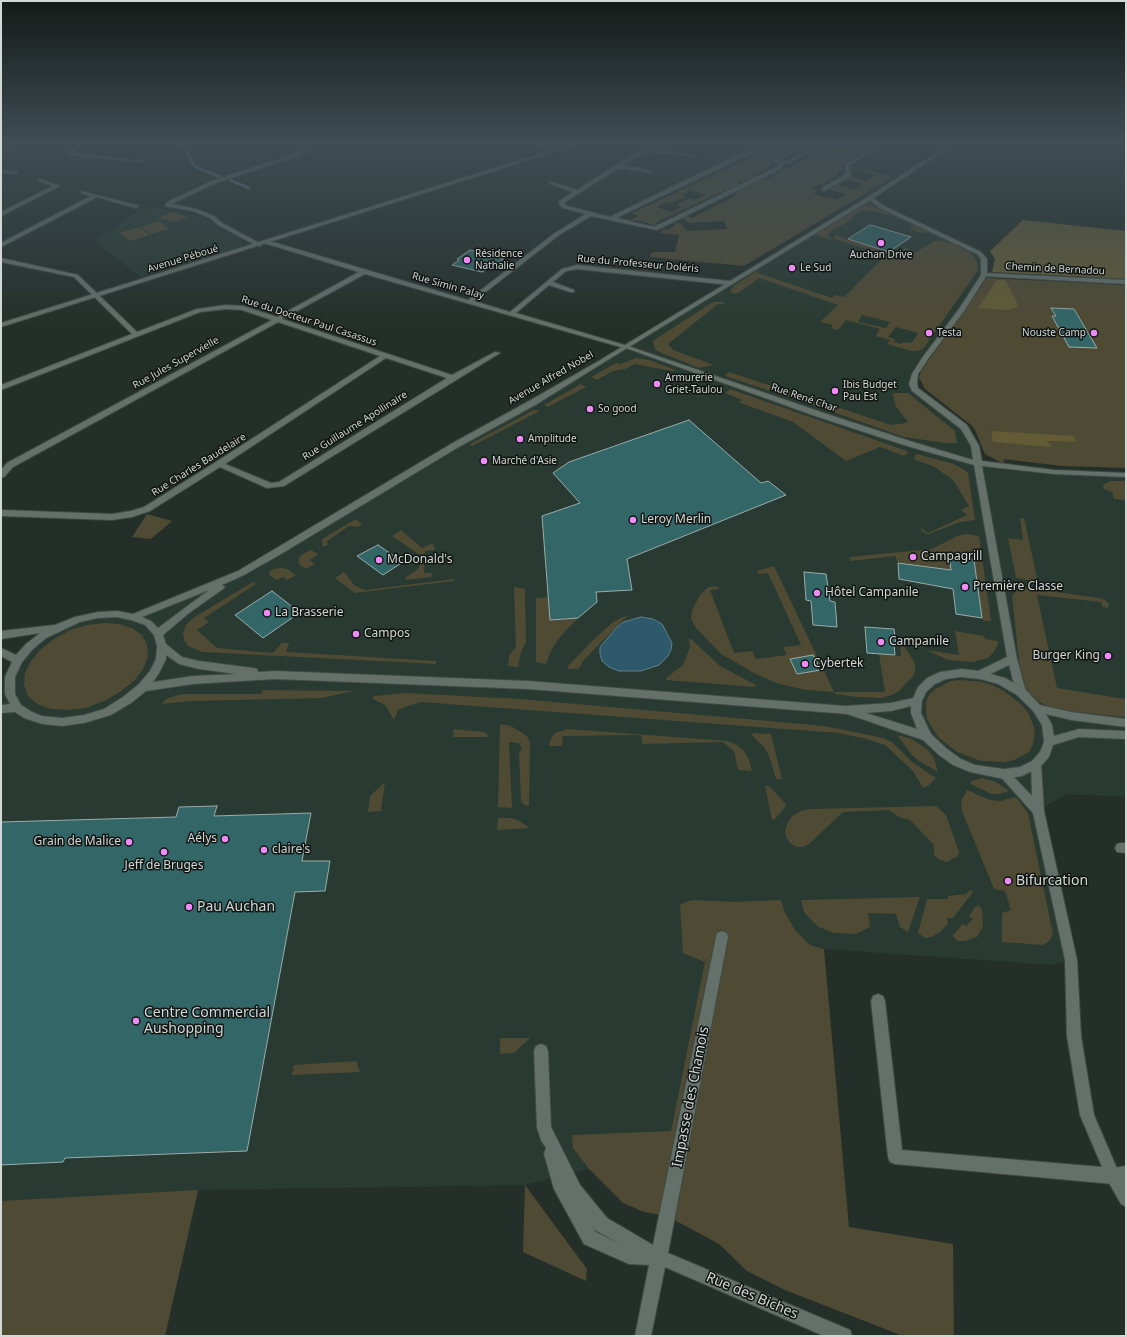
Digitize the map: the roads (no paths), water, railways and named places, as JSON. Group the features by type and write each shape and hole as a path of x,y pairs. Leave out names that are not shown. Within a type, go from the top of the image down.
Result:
{"street":[{"path":"1,214 16,206"},
{"path":"1,245 75,206"},
{"path":"171,206 194,210 212,217 220,224 259,245"},
{"name":"Avenue Péboué","path":"1,325 380,206"},
{"path":"564,206 655,229 701,206"},
{"path":"610,219 637,206"},
{"name":"Avenue Alfred Nobel","path":"158,634 186,611 240,574 454,446 534,402 856,206"},
{"path":"881,206 979,253 984,259 984,275 962,310 925,358 915,374 913,382 915,389 958,422 968,433 974,446 1012,659 1021,692"},
{"path":"469,302 557,234 590,214"},
{"name":"Rue Simin Palay","path":"266,242 364,272 626,347"},
{"path":"1,260 76,276 136,335"},
{"name":"Rue du Professeur Doléris","path":"511,314 564,270 577,267 730,283"},
{"name":"Rue Jules Supervielle","path":"1,475 10,465 364,272"},
{"name":"Chemin de Bernadou","path":"984,275 1126,282"},
{"path":"549,283 572,291"},
{"name":"Rue du Docteur Paul Casassus","path":"1,388 199,310 226,307 243,308 275,320 453,378"},
{"name":"Rue René Char","path":"626,347 821,415 910,444 977,463 1009,468 1054,472 1126,475"},
{"name":"Rue Guillaume Apollinaire","path":"219,464 270,486 281,484 453,378 497,353"},
{"name":"Rue Charles Baudelaire","path":"1,514 112,518 147,509 219,464 384,356"},
{"name":"Avenue Alfred Nobel","path":"133,616 175,601 240,574"},
{"path":"116,614 133,616 148,624 158,634 162,646 161,659 154,673 143,687 127,700 106,712 84,719 62,722 42,720 28,715 17,708 5,680 18,660 29,647 43,636 78,619 98,615 116,614"},
{"path":"1,635 59,627"},
{"path":"162,646 179,660 198,665 275,675 528,685 845,710 891,707 917,701"},
{"path":"1,652 18,660"},
{"path":"980,675 1012,659"},
{"path":"961,673 980,675 1001,681 1021,692 1037,708 1047,725 1049,742 1045,754 1036,764 1022,771 1004,774 989,772 974,769 958,762 943,752 927,737 920,725 916,712 917,701 922,690 931,681 944,675 961,673"},
{"path":"143,687 193,680 275,675"},
{"path":"1,709 17,708"},
{"path":"1037,708 1071,716 1126,723"},
{"path":"845,710 927,737"},
{"path":"1049,742 1079,733 1126,735"},
{"path":"1036,764 1038,811 1071,960 1074,1036 1087,1115 1120,1175 1126,1199"},
{"path":"1004,774 1038,811"},
{"name":"Impasse des Chamois","path":"643,1336 722,937"},
{"path":"878,1001 895,1157 1120,1175"},
{"name":"Rue des Biches","path":"541,1051 544,1128 562,1189 590,1238 629,1256 659,1257 844,1336"}],"water":[{"path":"641,617 653,619 662,624 672,643 668,656 659,665 641,671 619,671 609,667 602,661 600,647 623,622"}],"place":[{"name":"Auchan Drive","path":"881,243"},
{"name":"Résidence Nathalie","path":"467,260"},
{"name":"Le Sud","path":"792,268"},
{"name":"Testa","path":"929,333"},
{"name":"Nouste Camp","path":"1094,333"},
{"name":"Armurerie Griet-Taulou","path":"657,384"},
{"name":"Ibis Budget Pau Est","path":"835,391"},
{"name":"So good","path":"590,409"},
{"name":"Amplitude","path":"520,439"},
{"name":"Marché d'Asie","path":"484,461"},
{"name":"Leroy Merlin","path":"633,520"},
{"name":"Campagrill","path":"913,557"},
{"name":"McDonald's","path":"379,560"},
{"name":"Première Classe","path":"965,587"},
{"name":"Hôtel Campanile","path":"817,593"},
{"name":"La Brasserie","path":"267,613"},
{"name":"Campos","path":"356,634"},
{"name":"Campanile","path":"881,642"},
{"name":"Burger King","path":"1108,656"},
{"name":"Cybertek","path":"805,664"},
{"name":"Aélys","path":"225,839"},
{"name":"Grain de Malice","path":"129,842"},
{"name":"claire's","path":"264,850"},
{"name":"Jeff de Bruges","path":"164,852"},
{"name":"Bifurcation","path":"1008,881"},
{"name":"Pau Auchan","path":"189,907"},
{"name":"Centre Commercial Aushopping","path":"136,1021"}]}
